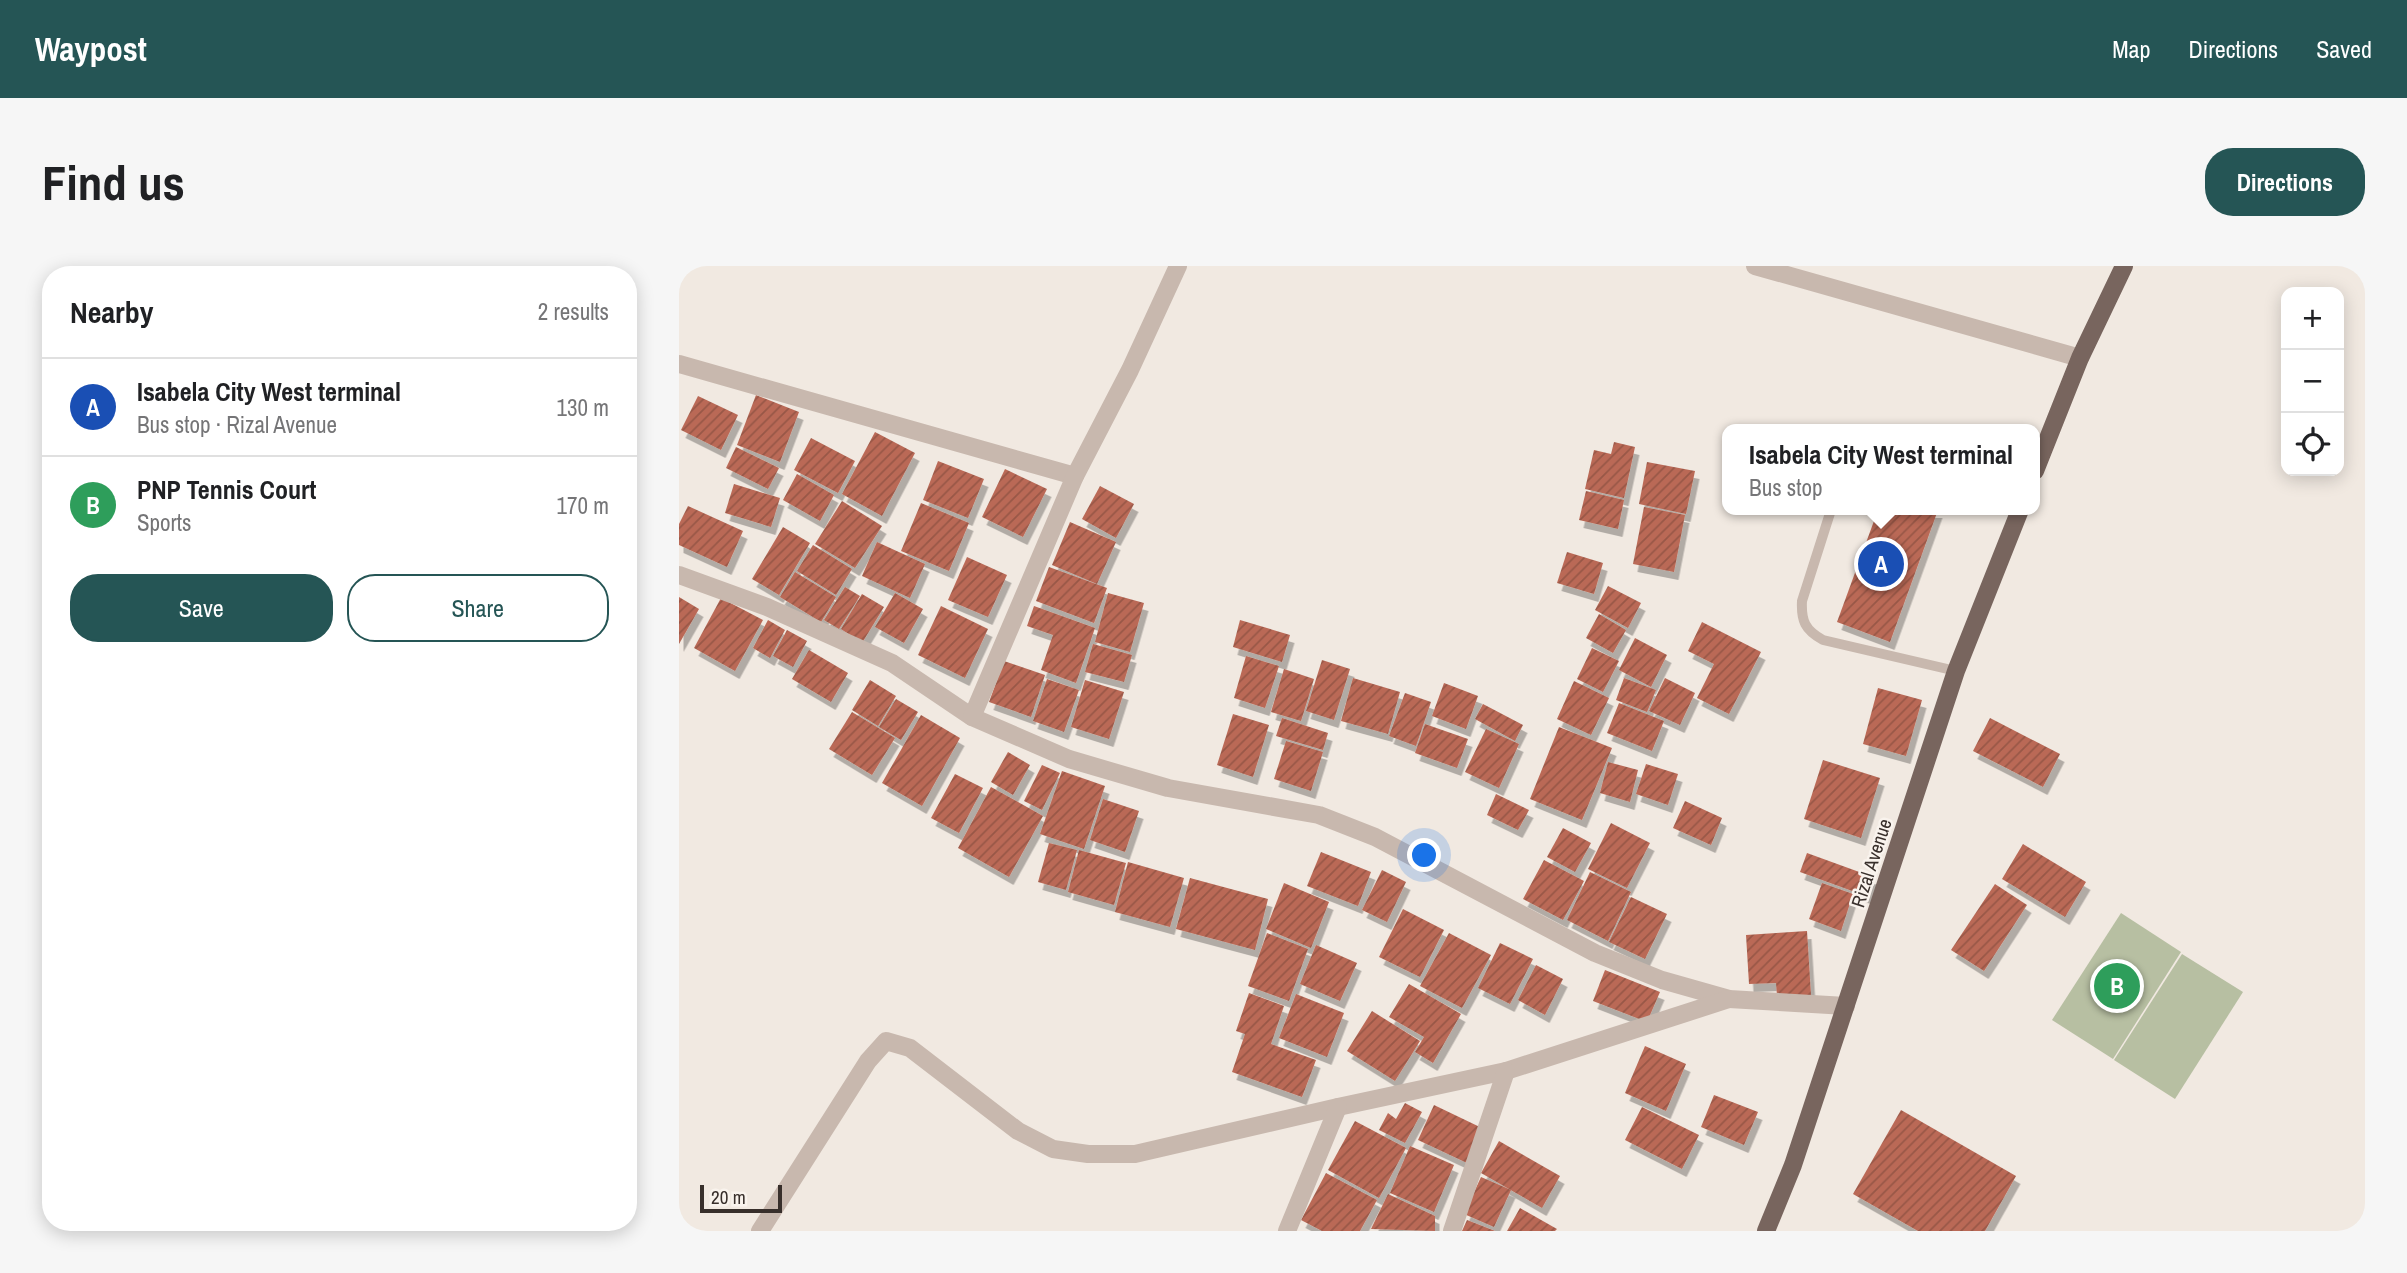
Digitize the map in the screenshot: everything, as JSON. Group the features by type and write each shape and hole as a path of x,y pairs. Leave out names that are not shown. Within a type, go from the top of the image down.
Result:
{"main road":[{"path":"2040,458 2080,358 2124,266"},
{"name":"Rizal Avenue","path":"1766,1231 1793,1165 1956,671 2018,515"}],"street":[{"path":"972,717 1075,476 1130,369 1178,266"},
{"path":"1755,266 2080,358"},
{"path":"679,364 1075,476"},
{"path":"679,575 767,607 891,663 972,717 1069,760 1168,788 1318,815 1350,826 1595,953 1662,980 1729,999 1846,1006"},
{"path":"760,1231 868,1061 886,1041 897,1043 918,1054 1018,1131 1053,1149 1088,1154 1135,1154 1506,1071 1729,999"},
{"path":"1452,1231 1506,1071"},
{"path":"1287,1231 1338,1107"}],"lane":[{"path":"1829,515 1802,601 1804,625 1812,634 1823,639 1956,671"}],"green space":[{"path":"2121,913 2181,952 2113,1059 2052,1020"},
{"path":"2182,954 2243,992 2175,1099 2114,1060"}],"building":[{"path":"756,395 799,412 780,462 737,445"},
{"path":"698,396 738,415 721,450 681,430"},
{"path":"875,432 915,453 882,516 842,494"},
{"path":"811,438 855,461 838,493 794,470"},
{"path":"1614,442 1635,447 1624,498 1585,489 1594,450 1611,454"},
{"path":"736,447 779,468 768,489 726,468"},
{"path":"938,461 984,479 968,518 923,500"},
{"path":"1647,462 1695,471 1686,514 1639,504"},
{"path":"1005,469 1047,489 1023,537 982,517"},
{"path":"797,474 834,495 820,521 783,500"},
{"path":"734,484 780,498 771,527 725,513"},
{"path":"1100,486 1134,504 1116,538 1082,519"},
{"path":"1586,491 1624,500 1618,529 1579,520"},
{"path":"842,501 882,526 855,568 815,544"},
{"path":"921,503 969,523 949,571 901,551"},
{"path":"688,506 743,531 727,567 679,545 679,524"},
{"path":"1644,507 1685,515 1674,572 1633,564"},
{"path":"1876,515 1936,515 1890,642 1837,622"},
{"path":"1070,522 1116,542 1097,584 1052,565"},
{"path":"783,527 810,543 779,595 752,579"},
{"path":"877,542 925,564 910,598 862,576"},
{"path":"813,545 852,569 836,595 797,571"},
{"path":"1567,552 1603,563 1594,594 1557,583"},
{"path":"967,557 1007,575 988,617 948,600"},
{"path":"1049,567 1107,588 1094,623 1036,601"},
{"path":"795,572 836,597 821,622 780,597"},
{"path":"1608,586 1641,603 1628,628 1595,610"},
{"path":"845,587 860,596 839,629 824,620"},
{"path":"895,593 923,609 904,643 875,627"},
{"path":"1108,593 1144,603 1130,652 1095,642"},
{"path":"862,594 884,607 862,643 841,629"},
{"path":"679,597 699,609 679,644"},
{"path":"721,598 763,620 735,671 694,648"},
{"path":"941,606 988,629 965,678 918,655"},
{"path":"1034,606 1095,628 1076,683 1041,670 1053,635 1027,626"},
{"path":"1599,614 1626,630 1613,653 1586,638"},
{"path":"768,620 785,630 770,658 753,648"},
{"path":"1240,620 1290,635 1282,662 1233,647"},
{"path":"1702,622 1761,652 1729,714 1697,698 1714,664 1688,651"},
{"path":"787,630 807,641 793,667 773,656"},
{"path":"1635,638 1667,655 1651,687 1619,670"},
{"path":"1093,644 1132,655 1124,682 1085,672"},
{"path":"1592,648 1619,661 1603,692 1577,679"},
{"path":"809,650 848,673 831,702 792,679"},
{"path":"1246,656 1279,666 1265,708 1234,698"},
{"path":"1322,660 1350,669 1334,720 1306,711"},
{"path":"1004,661 1045,675 1031,717 989,702"},
{"path":"1284,669 1314,679 1301,721 1271,712"},
{"path":"1353,678 1400,692 1388,734 1341,721"},
{"path":"1624,678 1656,690 1647,712 1616,700"},
{"path":"1665,678 1695,693 1680,725 1649,711"},
{"path":"1047,679 1079,690 1064,732 1033,721"},
{"path":"870,680 896,696 878,726 852,710"},
{"path":"1085,680 1124,692 1109,739 1071,727"},
{"path":"1574,681 1609,698 1591,735 1557,719"},
{"path":"1444,683 1478,696 1466,729 1432,716"},
{"path":"1878,688 1922,700 1906,756 1863,744"},
{"path":"1405,693 1431,702 1416,746 1389,736"},
{"path":"896,699 918,712 901,740 879,727"},
{"path":"1619,703 1664,721 1652,751 1607,733"},
{"path":"1483,704 1523,725 1515,741 1475,719"},
{"path":"852,712 895,738 872,775 829,749"},
{"path":"1233,714 1269,725 1253,777 1217,765"},
{"path":"921,715 960,738 922,806 882,783"},
{"path":"1282,718 1328,733 1323,750 1276,736"},
{"path":"1990,718 2060,754 2043,787 1973,751"},
{"path":"1425,724 1468,739 1457,768 1415,753"},
{"path":"1559,727 1612,748 1582,820 1530,799"},
{"path":"1486,729 1519,744 1499,788 1465,772"},
{"path":"1286,741 1323,752 1311,791 1274,779"},
{"path":"1008,752 1030,765 1013,795 991,782"},
{"path":"1823,760 1880,778 1861,838 1804,819"},
{"path":"1608,762 1638,770 1630,802 1600,793"},
{"path":"1646,764 1678,774 1668,805 1636,794"},
{"path":"1042,765 1060,773 1042,810 1024,801"},
{"path":"1062,771 1105,786 1084,849 1040,834"},
{"path":"955,774 983,788 959,833 931,818"},
{"path":"991,787 1043,816 1009,877 958,848"},
{"path":"1496,794 1529,810 1518,830 1487,815"},
{"path":"1103,799 1139,811 1125,852 1090,840"},
{"path":"1685,801 1722,818 1711,845 1673,828"},
{"path":"1611,823 1650,843 1627,888 1588,869"},
{"path":"1563,828 1591,843 1575,872 1547,857"},
{"path":"1049,843 1077,850 1066,890 1038,882"},
{"path":"2023,844 2086,882 2065,917 2002,879"},
{"path":"1079,850 1126,863 1114,905 1068,892"},
{"path":"1321,852 1371,872 1358,906 1307,886"},
{"path":"1807,853 1873,877 1866,896 1800,872"},
{"path":"1544,860 1584,881 1563,920 1523,899"},
{"path":"1128,862 1184,878 1170,927 1115,912"},
{"path":"1382,870 1406,882 1387,922 1362,910"},
{"path":"1590,872 1631,892 1608,941 1567,920"},
{"path":"1190,878 1268,899 1255,950 1176,929"},
{"path":"1284,883 1329,902 1311,948 1266,929"},
{"path":"1822,883 1853,894 1841,931 1809,919"},
{"path":"1995,884 2027,905 1984,971 1951,950"},
{"path":"1631,897 1667,914 1645,959 1609,942"},
{"path":"1403,909 1444,930 1420,977 1379,957"},
{"path":"1807,931 1811,995 1777,996 1776,983 1749,984 1746,935"},
{"path":"1267,933 1308,949 1289,1001 1248,986"},
{"path":"1449,933 1491,955 1462,1008 1420,986"},
{"path":"1500,943 1533,959 1510,1004 1478,988"},
{"path":"1316,945 1357,963 1340,1001 1300,984"},
{"path":"1536,965 1563,979 1545,1015 1518,1000"},
{"path":"1605,970 1660,992 1647,1022 1593,1001"},
{"path":"1409,984 1461,1014 1433,1063 1415,1052 1424,1037 1389,1017"},
{"path":"1249,993 1284,1006 1271,1044 1316,1060 1302,1097 1232,1072 1245,1034 1236,1031"},
{"path":"1296,994 1344,1013 1327,1057 1279,1038"},
{"path":"1372,1011 1420,1041 1395,1081 1347,1051"},
{"path":"1645,1046 1686,1064 1666,1111 1625,1093"},
{"path":"1714,1095 1758,1112 1744,1145 1701,1127"},
{"path":"1405,1103 1422,1112 1405,1143 1379,1130 1388,1113 1396,1119"},
{"path":"1434,1105 1484,1129 1467,1163 1418,1140"},
{"path":"1642,1107 1699,1135 1682,1169 1625,1140"},
{"path":"1901,1110 2016,1176 1985,1231 1918,1231 1853,1194"},
{"path":"1355,1121 1406,1148 1379,1198 1328,1170"},
{"path":"1499,1141 1560,1176 1542,1208 1481,1173"},
{"path":"1410,1146 1454,1165 1434,1212 1390,1193"},
{"path":"1326,1173 1377,1200 1360,1231 1322,1231 1301,1220"},
{"path":"1481,1177 1511,1190 1494,1227 1464,1214"},
{"path":"1388,1194 1435,1216 1435,1231 1371,1229"},
{"path":"1520,1208 1557,1229 1507,1231"},
{"path":"1467,1220 1495,1231 1462,1231"}],"place":[{"name":"Isabela City West terminal","path":"1881,564"},
{"name":"PNP Tennis Court","path":"2117,986"}]}
